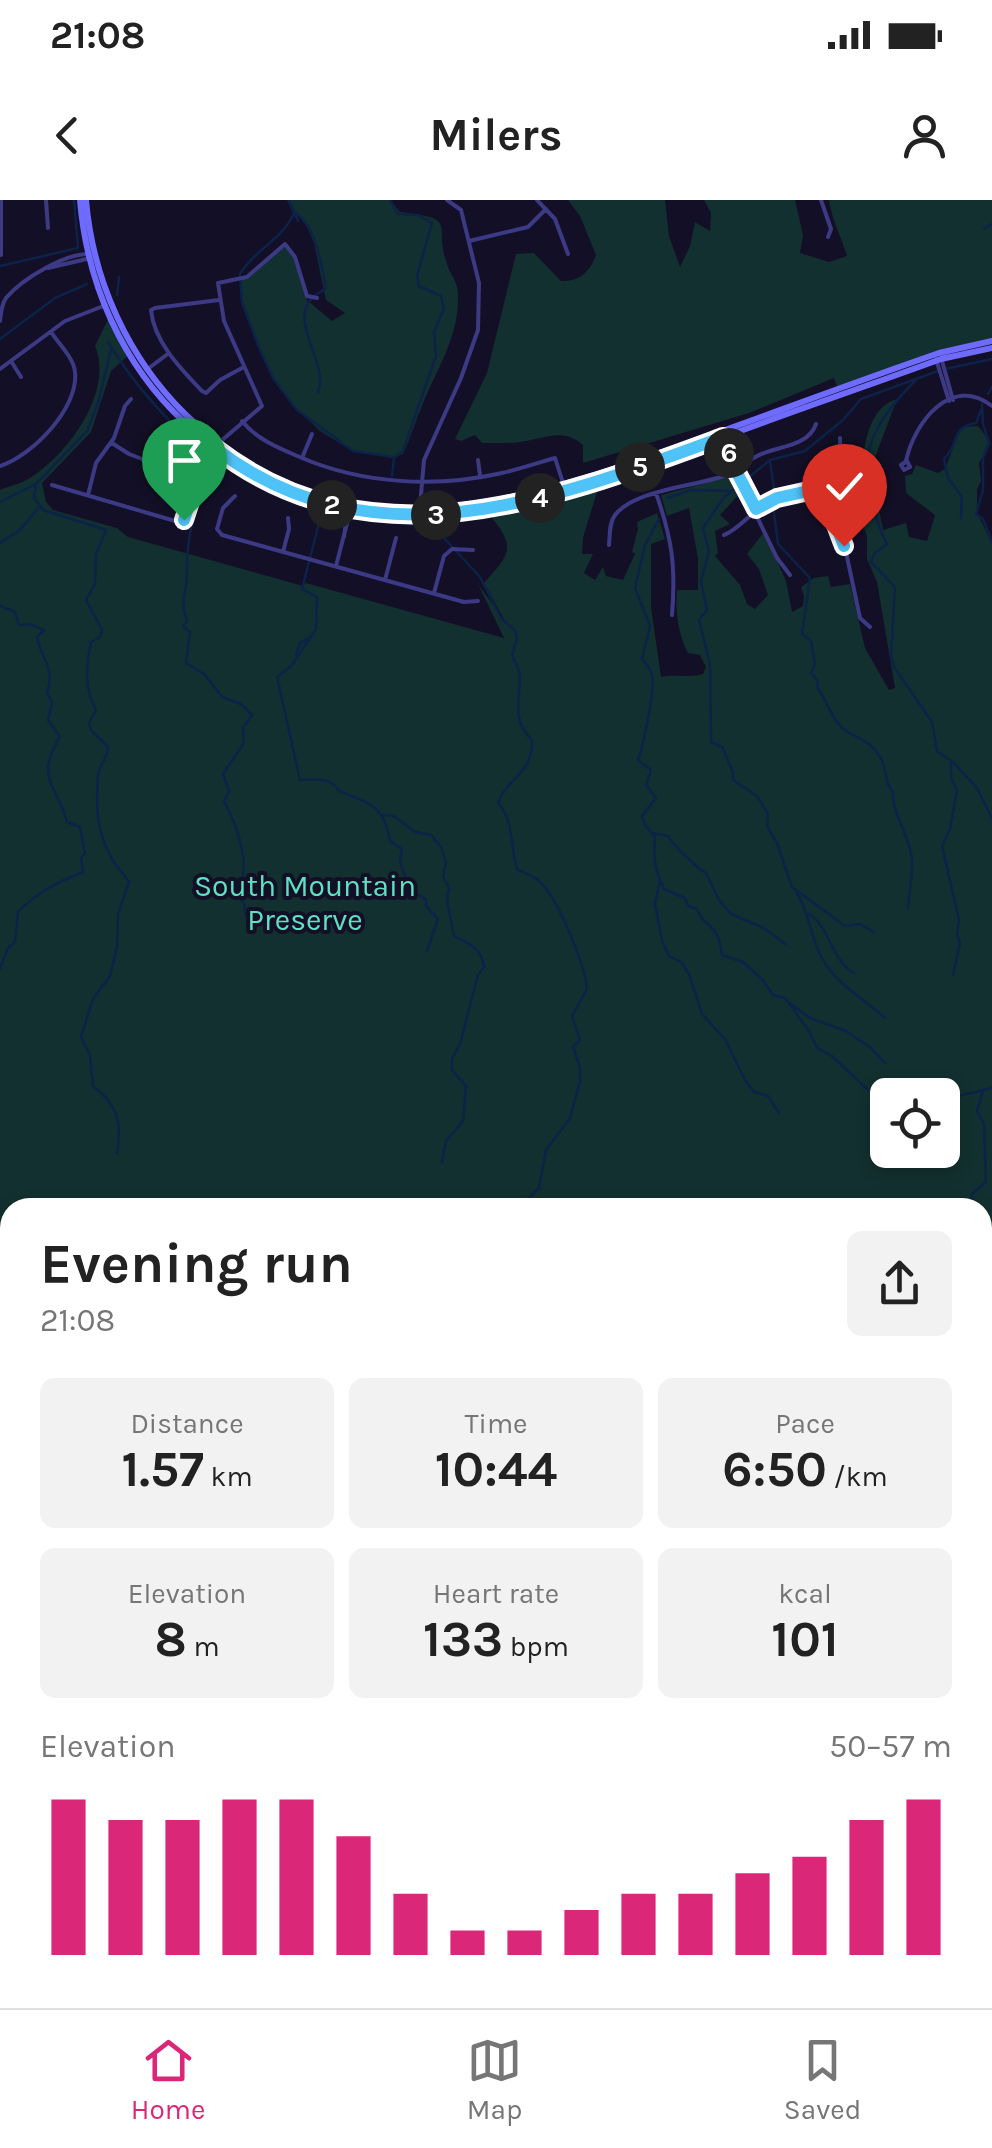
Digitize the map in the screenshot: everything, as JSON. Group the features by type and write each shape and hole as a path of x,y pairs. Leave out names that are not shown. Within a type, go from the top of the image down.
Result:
{"street":[{"path":"1,200 1,255"},
{"path":"46,200 48,228"},
{"path":"83,200 91,256 108,304 144,371 215,448 273,480 349,509 420,512 486,504 564,487 992,344"},
{"path":"420,512 424,460 462,378 478,330 480,290 469,241 461,210 447,200"},
{"path":"537,200 560,230 568,254"},
{"path":"821,200 831,229 828,237"},
{"path":"469,241 528,227 546,209"},
{"path":"52,485 182,522 197,480 215,448 262,406 224,321 218,283 247,277 285,244 295,257 307,296 318,298"},
{"path":"0,322 2,300 47,268 91,256"},
{"path":"219,300 151,310 156,332 206,393 220,380 244,368"},
{"path":"0,369 76,315 108,304"},
{"path":"0,466 22,456 61,418 76,374 71,360 50,332"},
{"path":"144,371 170,353"},
{"path":"939,360 951,400"},
{"path":"11,361 21,377"},
{"path":"906,461 918,426 936,407 974,396 992,406"},
{"path":"88,495 96,463 112,442 130,399"},
{"path":"242,422 274,445 347,473 420,481 480,477 554,458 564,487"},
{"path":"609,545 618,511 656,493 737,470 759,454 803,440 812,434 816,424"},
{"path":"724,433 772,546 790,575"},
{"path":"302,458 312,434"},
{"path":"724,535 756,509 777,498 822,488 833,480 839,468 840,438"},
{"path":"112,442 128,454 197,480"},
{"path":"478,460 480,477"},
{"path":"822,488 846,552 860,618 870,627"},
{"path":"656,493 675,559 672,615"},
{"path":"235,496 223,508 217,533 464,602 478,601"},
{"path":"336,566 349,509"},
{"path":"283,552 290,528 288,518"},
{"path":"385,580 396,538"},
{"path":"434,593 444,556 452,549 473,550"}],"green space":[{"path":"287,200 390,200 400,212 431,217 441,225 443,250 457,288 458,308 447,350 403,454 393,458 354,452 320,431 273,379 241,303 242,279 285,244 295,257 307,300 332,321 345,313 326,300 314,243 303,218 292,211"},
{"path":"568,200 665,200 669,236 680,267 695,222 710,231 711,213 704,200 795,200 803,235 800,253 829,262 847,256 829,200 992,200 992,339 837,387 834,378 749,413 583,463 583,445 564,436 506,443 482,443 475,435 461,441 455,439 487,373 516,254 534,253 561,281 578,278 594,261 596,255 580,216"},
{"name":"South Mountain Preserve","path":"111,313 132,352 111,371 91,432 42,483 46,502 53,510 117,528 128,537 504,638 478,584 506,623 484,583 507,550 504,535 489,514 591,486 597,492 582,554 593,554 584,573 595,580 603,567 606,576 623,580 635,554 632,552 637,522 657,513 665,539 651,544 651,607 661,677 703,674 706,667 700,655 688,653 677,614 677,590 698,590 698,559 689,508 667,516 661,495 736,475 743,490 720,515 730,524 715,531 715,556 740,585 747,604 755,609 768,595 759,569 747,554 764,532 786,581 792,612 803,606 801,587 814,578 828,576 831,587 850,584 865,648 889,690 895,688 877,582 867,559 867,537 853,492 866,439 876,414 897,399 871,468 883,530 906,523 909,537 927,541 935,515 906,493 905,476 912,474 916,465 938,473 945,469 961,427 978,426 991,443 979,463 977,512 992,544 992,1198 0,1198 0,490 26,480 59,454 84,420 98,383 95,346"}],"waterway":[{"path":"0,266 78,248 74,200"},
{"path":"289,200 298,221"},
{"path":"390,200 398,214 418,215 432,223 417,276 419,286 441,296 444,309 434,332 436,356 403,451 395,457"},
{"path":"293,211 312,235 326,288 313,297 304,318 319,369 318,392"},
{"path":"294,213 283,230 240,274 242,302 258,345 273,378 297,410 353,451 394,457 392,476"},
{"path":"984,229 992,224"},
{"path":"117,295 119,277"},
{"path":"0,339 55,298 87,284"},
{"path":"108,342 154,404 208,454 271,492 344,517"},
{"path":"0,502 36,484 87,431 111,350"},
{"path":"945,369 992,359"},
{"path":"748,478 770,460 805,451 843,420 861,399 938,371"},
{"path":"916,380 886,414 868,455 868,485 887,544 874,554 871,562 895,587 891,656 894,667 932,722 937,751 951,761 951,778 957,790 950,829 942,846 959,920 960,943 953,975"},
{"path":"988,394 992,387"},
{"path":"982,404 989,443 983,458 983,490 976,514 983,519 992,542"},
{"path":"961,518 962,497 948,478 944,459 958,432 976,423 981,410"},
{"path":"770,462 775,494"},
{"path":"216,465 191,530 183,601 187,621 183,626 190,632 186,663 204,674 222,697 241,704 252,715 243,728 244,743 223,774 229,791 224,801 243,857 243,875 233,889 244,904 246,917"},
{"path":"36,484 34,498 43,510 106,530 96,554 95,584 86,600 102,630 100,637 91,642 88,659 88,685 96,710 89,723 108,747 98,776 100,826 112,859 129,882 118,914 117,947 110,976 93,999 81,1037 90,1055 93,1086 108,1100 116,1115 117,1153"},
{"path":"736,488 724,497 703,528 709,551 701,581 707,610 699,620 710,664 711,742 722,747 733,780 757,796 768,814 767,826 792,887 845,926 860,924 874,932"},
{"path":"668,498 690,490 729,491"},
{"path":"773,505 778,544 810,578 802,634 811,641 815,665 811,673 838,723 868,744 884,765 912,860 908,908"},
{"path":"0,543 20,530 39,507"},
{"path":"319,511 302,589 317,597 316,629 291,666 277,677 300,780 328,781 381,814 390,841 402,849 400,862 411,891 426,899 426,906 438,919 427,951"},
{"path":"352,518 434,527 480,577 501,618 515,631 512,655 520,675 518,711 532,740 531,752 498,803 509,826 517,869 538,880 553,900 576,948 587,989 572,1016 580,1040 573,1047 580,1082 570,1118 546,1150 539,1188 529,1198"},
{"path":"659,519 645,545 635,588 650,626 642,659 652,679 638,760 651,770 646,785 656,798 642,816 655,837 659,876 664,889 685,898 688,906 697,909 718,936 722,955 743,962 773,995 785,998 817,1048 832,1056 868,1090"},
{"path":"0,606 15,612 19,625 44,630 37,637 50,677 47,693 52,702 48,720 60,737 48,774 67,822 80,827 85,854 81,858 83,872 48,888 18,912 15,942 8,948 0,969"},
{"path":"296,654 300,643 308,638"},
{"path":"953,762 977,788 992,818"},
{"path":"382,815 394,816 415,832 431,835 441,847 454,936 470,944 483,961 460,1044 452,1059 452,1070 466,1086 463,1121 446,1141 442,1162"},
{"path":"652,833 668,836 706,873 731,914 764,928 785,944"},
{"path":"660,881 655,904 669,956 681,962 689,974 702,1014 725,1039 745,1080 754,1092 768,1096 779,1113"},
{"path":"797,893 828,967 885,1018"},
{"path":"809,914 822,927 840,960 854,973"},
{"path":"788,1002 810,1018 846,1031 885,1063"},
{"path":"960,1096 992,1088"},
{"path":"972,1198 986,1182 984,1124 977,1111 983,1091"}],"route":[{"path":"184,520 197,480 215,448 279,486 332,505 420,516 519,504 723,437 756,509 777,498 822,488 844,546"}]}
